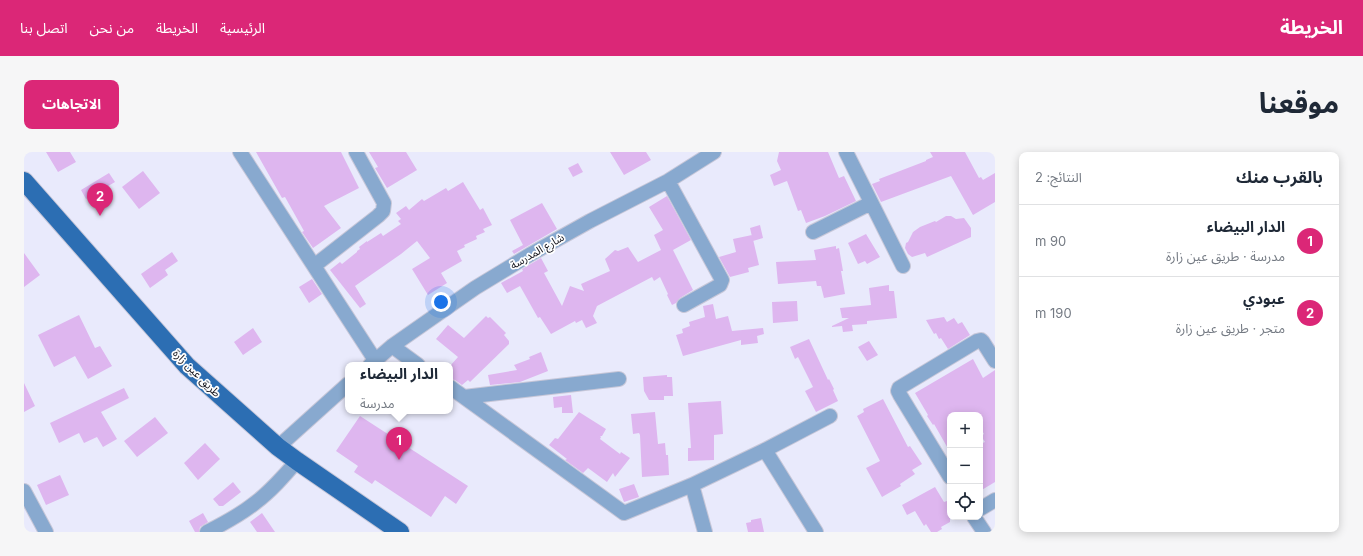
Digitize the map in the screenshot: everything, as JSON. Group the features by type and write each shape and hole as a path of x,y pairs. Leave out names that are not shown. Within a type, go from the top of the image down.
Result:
{"main road":[{"name":"طريق عين زارة","path":"26,187 187,366 278,447 400,532"}],"street":[{"path":"240,152 314,266 372,362"},
{"path":"314,266 383,211 384,203 356,152"},
{"name":"شارع المدرسة","path":"372,362 392,346 475,288 590,221 668,181 714,152"},
{"path":"846,152 903,266"},
{"path":"668,181 722,280 720,284 684,305"},
{"path":"813,232 871,203"},
{"path":"947,472 900,395 898,391 899,388 977,341 981,340 983,342 995,361"},
{"path":"392,346 414,362"},
{"path":"464,397 619,379"},
{"path":"278,447 345,387"},
{"path":"453,389 624,513 692,485 765,450 830,416"},
{"path":"765,450 816,532"},
{"path":"206,532 229,521 254,504 277,484 297,461"},
{"path":"692,485 705,532"},
{"path":"24,491 46,532"},
{"path":"983,507 995,500"},
{"path":"976,520 984,532"}],"building":[{"path":"46,152 70,152 76,162 58,172"},
{"path":"256,152 341,152 359,188 324,206 341,228 313,248 302,232 304,231 285,197 282,198"},
{"path":"369,152 406,152 417,170 387,188 375,168 378,167"},
{"path":"610,152 646,152 651,160 624,175"},
{"path":"779,152 828,152 839,178 844,176 856,201 825,216 806,223 801,210 798,211 787,181 774,186 770,175 781,170 777,161"},
{"path":"930,152 965,152 979,178 981,177 983,180 995,173 995,202 973,215 951,176 881,202 872,184 880,181 879,179 926,161 933,157"},
{"path":"578,163 583,172 573,177 568,168"},
{"path":"143,171 160,193 139,209 122,187"},
{"path":"109,173 115,182 86,199 81,190"},
{"path":"463,182 480,210 483,208 492,225 483,229 485,232 476,236 477,239 464,245 465,247 457,251 462,261 441,273 447,283 428,295 412,269 430,258 417,241 355,286 366,304 360,308 330,270 340,262 342,264 357,252 360,249 359,247 367,241 381,233 383,236 401,224 398,221 401,219 396,213 406,206 409,210 422,199 424,201 446,188 448,191"},
{"path":"667,196 691,240 673,250 693,290 680,298 676,303 672,305 660,277 654,281 652,277 597,306 593,316 597,323 586,328 582,320 576,323 575,321 551,334 540,317 538,318 520,286 507,293 501,283 523,271 522,269 541,258 548,271 544,273 562,306 570,286 584,291 581,284 610,271 605,259 615,250 618,251 628,247 638,262 661,250 654,235 663,230 649,207"},
{"path":"542,203 557,229 514,254 512,251 523,245 510,220"},
{"path":"946,216 951,216 956,219 964,218 971,228 971,237 927,257 925,253 912,257 908,254 905,248 906,243 913,232 920,227 935,221 936,222"},
{"path":"760,225 763,238 753,241 750,228"},
{"path":"866,234 880,257 867,264 865,261 858,264 848,243"},
{"path":"752,235 759,265 748,268 749,272 730,277 719,257 736,252 733,239"},
{"path":"836,246 836,249 839,248 845,294 824,298 821,286 817,286 816,281 778,284 776,262 816,260 814,250"},
{"path":"172,252 178,261 165,270 168,275 150,288 141,274"},
{"path":"24,253 40,275 24,287"},
{"path":"312,279 322,294 309,303 299,287"},
{"path":"889,285 889,291 894,291 897,318 867,321 867,324 852,325 853,331 843,332 842,326 832,327 849,318 842,318 840,308 871,305 869,288"},
{"path":"797,301 798,321 773,323 772,302"},
{"path":"713,304 716,319 728,316 732,331 763,328 764,334 757,336 758,343 741,345 741,340 683,356 676,335 683,333 682,329 690,326 689,322 705,317 703,306"},
{"path":"79,315 95,348 100,346 112,366 88,379 75,356 54,367 38,335"},
{"path":"486,316 488,318 490,317 506,333 504,335 509,341 509,344 470,382 468,380 462,385 453,380 453,363 458,357 436,339 448,325 464,338"},
{"path":"944,317 947,322 954,318 958,324 962,322 970,335 948,349 941,338 939,339 936,333 934,334 926,320"},
{"path":"253,328 262,342 243,355 234,342"},
{"path":"809,339 828,380 829,379 834,389 833,390 838,401 816,412 805,391 813,387 798,357 795,359 790,347"},
{"path":"869,341 878,355 867,361 858,347"},
{"path":"541,352 548,371 520,382 490,385 488,375 517,370 514,365 530,359 529,357"},
{"path":"973,359 983,378 995,370 995,482 983,489 983,443 985,442 983,439 983,412 947,412 947,447 934,424 933,425 927,416 928,415 915,393"},
{"path":"667,375 667,377 672,377 673,396 664,396 664,400 649,400 644,391 643,377"},
{"path":"24,383 35,406 24,412"},
{"path":"124,388 129,398 101,412 117,439 103,447 97,437 84,443 79,433 59,443 50,423"},
{"path":"571,395 573,413 562,413 562,407 554,408 553,397"},
{"path":"883,399 908,447 910,446 922,464 912,470 915,474 900,484 901,486 882,497 866,468 880,461 857,416 864,412 863,409"},
{"path":"721,401 723,434 714,435 714,460 688,461 688,448 691,448 688,403"},
{"path":"579,412 606,429 602,436 600,436 600,439 620,454 621,452 630,458 615,477 613,473 607,482 588,468 583,473 565,460 567,459 549,445 555,438 558,439"},
{"path":"655,412 658,444 665,443 666,455 668,455 669,475 642,477 640,435 639,433 633,434 631,414"},
{"path":"360,416 468,486 456,504 445,496 431,517 375,480 372,484 354,472 358,466 336,451"},
{"path":"155,417 168,433 137,457 124,441"},
{"path":"205,443 220,459 198,480 184,463"},
{"path":"60,475 69,495 46,505 37,485"},
{"path":"233,482 241,492 223,506 219,506 213,499"},
{"path":"634,484 639,497 624,502 619,489"},
{"path":"935,487 944,502 947,501 947,520 950,520 950,522 941,527 942,529 937,532 931,532 926,524 924,526 915,511 907,515 902,505"},
{"path":"203,513 208,522 200,527 199,532 195,532 189,521"},
{"path":"262,513 275,532 257,532 250,522"},
{"path":"761,518 764,532 748,532 746,523 751,522 751,520"}],"place":[{"name":"عبودي","path":"100,216"},
{"name":"الدار البيضاء","path":"399,460"}]}
